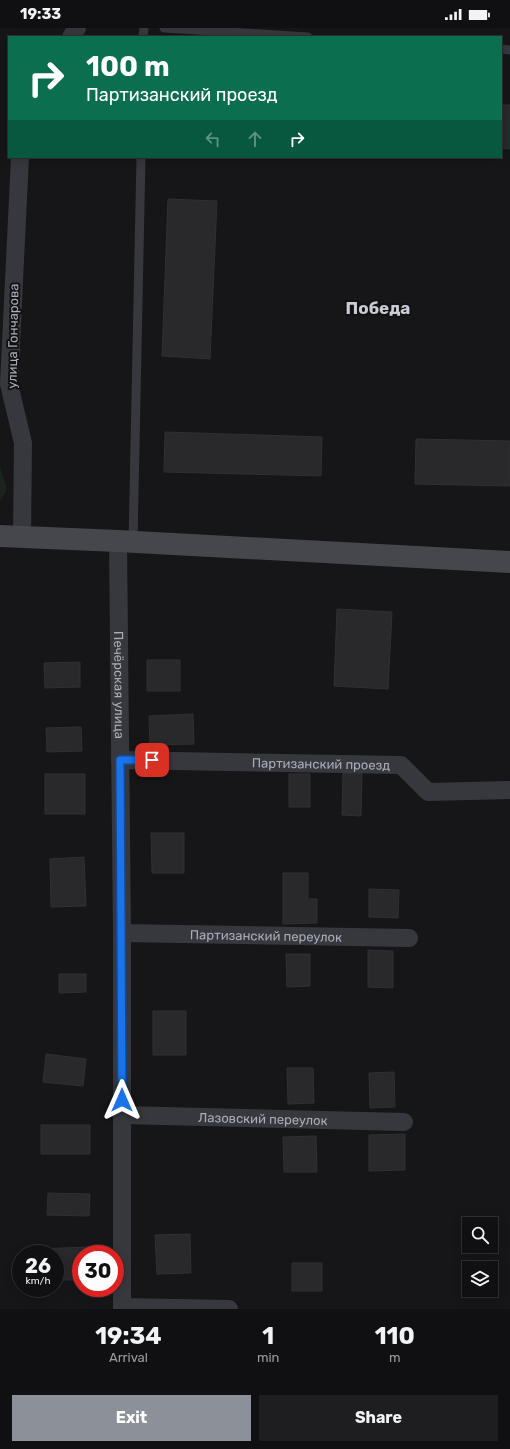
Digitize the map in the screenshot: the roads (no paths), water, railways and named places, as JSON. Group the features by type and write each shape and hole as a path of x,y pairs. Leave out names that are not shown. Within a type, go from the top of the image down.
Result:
{"main road":[{"path":"0,536 510,562"}],"street":[{"name":"улица Гончарова","path":"20,158 9,384 23,443 22,538"},
{"name":"Печёрская улица","path":"122,1308 122,933 120,760 125,542"},
{"name":"Партизанский проезд","path":"120,760 401,765 428,792 510,790"},
{"name":"Партизанский переулок","path":"122,933 409,938"},
{"name":"Лазовский переулок","path":"122,1115 404,1122"},
{"path":"122,1308 229,1309"}],"lane":[{"path":"164,28 292,36"},
{"path":"125,542 141,158"}],"district":[{"name":"Победа","path":"378,308"}]}
